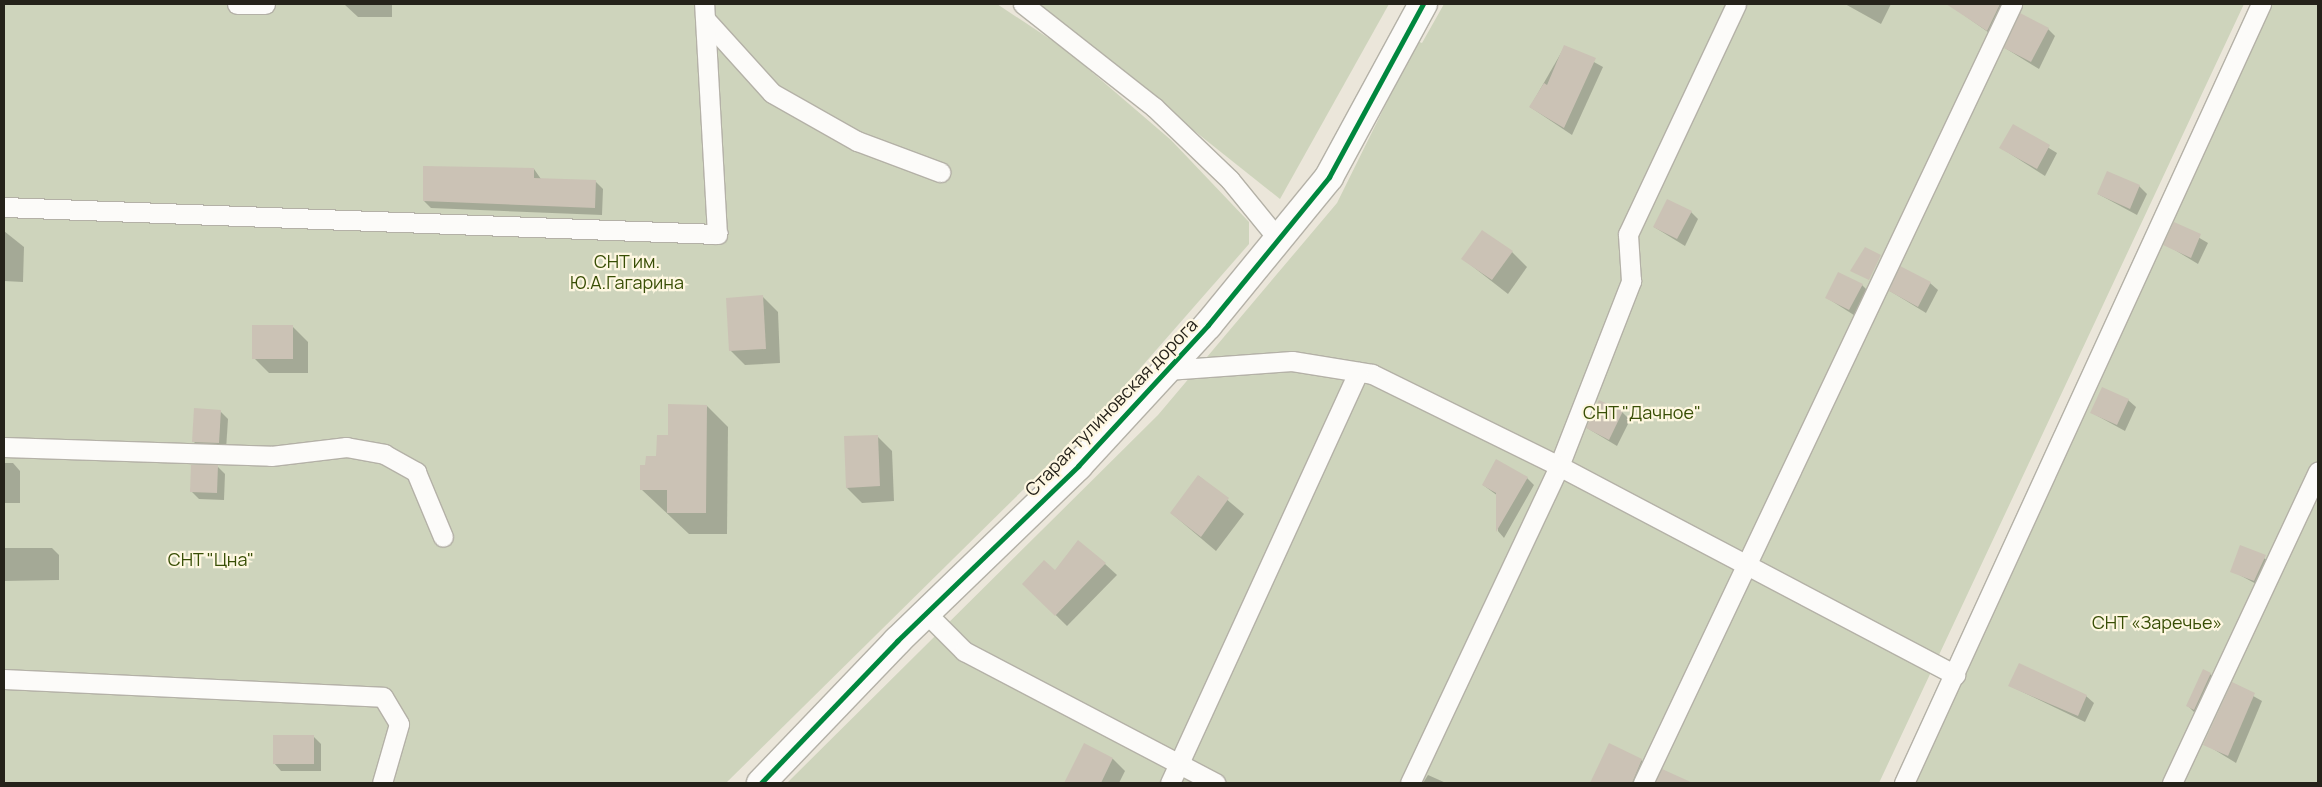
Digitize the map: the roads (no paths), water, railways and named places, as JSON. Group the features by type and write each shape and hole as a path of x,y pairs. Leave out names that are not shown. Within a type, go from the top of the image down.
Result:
{"street":[{"name":"Старая тулиновская дорога","path":"761,783 926,613 1078,466 1167,370 1279,240 1329,177 1423,4"}],"lane":[{"path":"237,4 265,4"},
{"path":"1023,4 1154,107 1230,180 1279,240"},
{"path":"1410,783 1559,466 1631,282 1628,234 1736,4"},
{"path":"1643,783 1749,566 2012,4"},
{"path":"1904,783 2260,4"},
{"path":"705,12 772,93 857,141 940,172"},
{"path":"4,207 717,234 705,12"},
{"path":"1167,370 1292,361 1372,374 1559,466 1955,675"},
{"path":"1174,775 1358,372"},
{"path":"4,447 271,456 346,447 384,454 416,472 443,537"},
{"path":"2172,783 2318,471"},
{"path":"926,613 964,651 1174,775 1215,783"},
{"path":"4,679 383,697 398,724 382,783"}],"park label":[{"name":"СНТ им. Ю.А.Гагарина","path":"627,272"},
{"name":"СНТ \"Дачное\"","path":"1642,412"},
{"name":"СНТ \"Цна\"","path":"211,559"},
{"name":"СНТ «Заречье»","path":"2157,622"}]}
